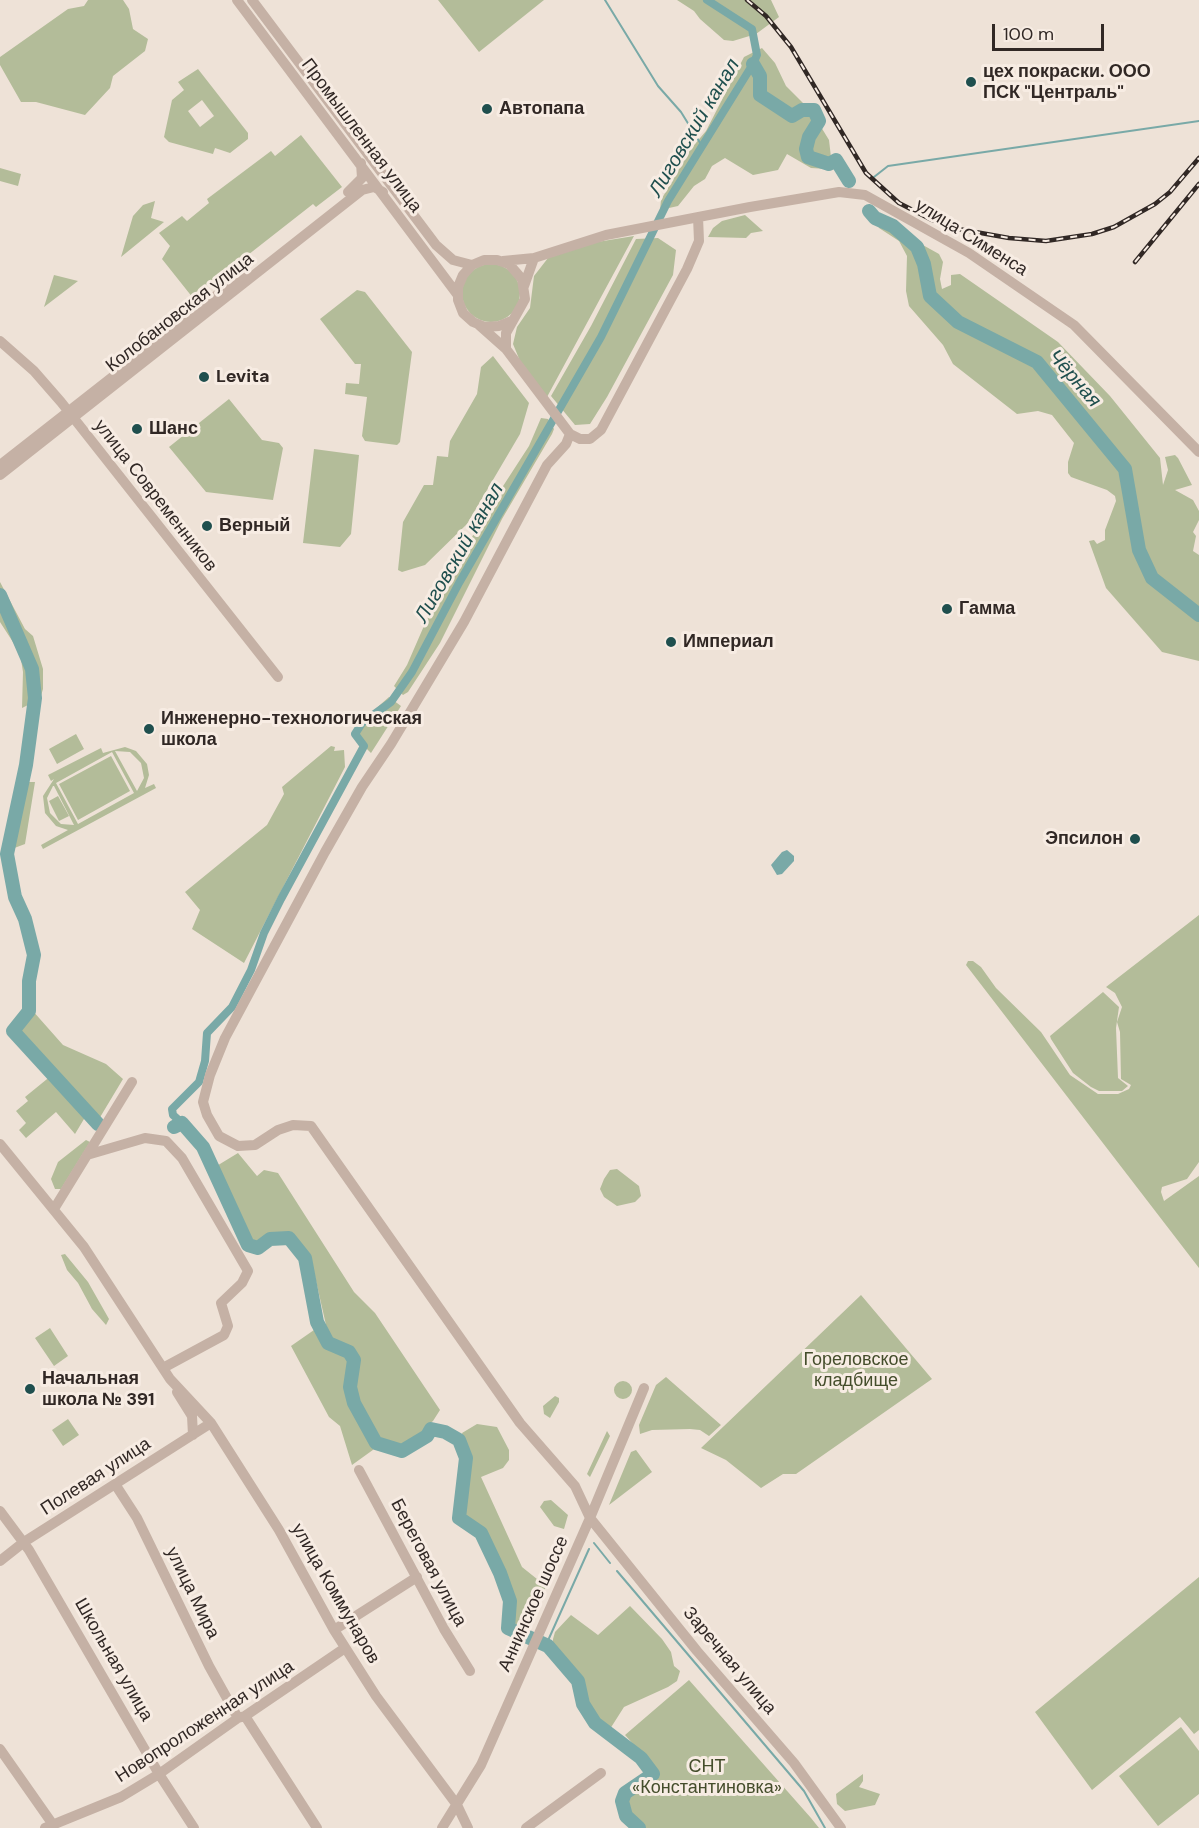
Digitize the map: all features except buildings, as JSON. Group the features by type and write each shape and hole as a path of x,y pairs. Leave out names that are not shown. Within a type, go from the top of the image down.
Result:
{"street":[{"name":"Промышленная улица","path":"237,0 383,192 457,294"},
{"name":"Промышленная улица","path":"252,0 436,245 453,260 472,265"},
{"name":"Колобановская улица","path":"0,475 71,415 358,185 363,175 361,163"},
{"name":"Колобановская улица","path":"0,465 71,415 362,190 374,187 383,192"},
{"name":"улица Сименса","path":"503,261 534,258 586,240 698,217 839,192 865,195 880,201 969,253 1074,325 1199,452"},
{"path":"524,286 514,268 503,261 490,259 472,265 462,275 457,294 463,313 506,350 570,434 585,440 594,437 601,430 687,269 699,241 698,217"},
{"path":"506,350 506,333 511,321 523,305 524,286 534,258"},
{"path":"479,325 492,327 511,321"},
{"name":"улица Современников","path":"0,341 34,371 71,415 278,677"},
{"name":"Заречная улица","path":"570,434 566,444 547,465 464,622 330,843 225,1038 210,1075 203,1102 207,1115 219,1136 238,1146 255,1145 278,1130 293,1125 311,1126 520,1423 575,1486 590,1518 697,1651 794,1763 841,1828"},
{"path":"54,1209 132,1082"},
{"path":"87,1155 145,1138 166,1141 182,1158 245,1262 248,1271 246,1278 221,1303 228,1326 224,1335 162,1368"},
{"name":"улица Коммунаров","path":"0,1144 90,1257 192,1416 193,1435"},
{"name":"улица Коммунаров","path":"170,1379 211,1423 279,1530 345,1648 376,1696 457,1805 468,1828"},
{"name":"Аннинское шоссе","path":"442,1828 481,1765 590,1518 644,1388"},
{"name":"Полевая улица","path":"0,1561 24,1542 211,1423"},
{"name":"Береговая улица","path":"359,1470 470,1671"},
{"name":"улица Мира","path":"115,1484 137,1518 208,1666 317,1828"},
{"name":"Школьная улица","path":"0,1511 24,1542 159,1774 194,1828"},
{"path":"334,1630 417,1577"},
{"name":"Новопроложенная улица","path":"50,1827 121,1797 159,1774 345,1648"},
{"path":"0,1749 50,1827"},
{"path":"526,1828 601,1773"}],"green space":[{"path":"88,0 123,0 129,9 133,29 148,39 145,51 113,76 110,88 85,115 36,102 21,102 0,65 0,57 68,9 84,6"},
{"path":"438,0 544,0 479,52"},
{"path":"677,0 771,0 779,17 756,34 733,41 724,40 694,11"},
{"path":"762,48 775,63 786,86 804,104 815,109 818,122 829,140 832,166 827,169 811,168 787,154 778,170 753,175 725,158 712,166 705,179 694,186 678,206 660,210 661,200 690,150 706,131 744,57"},
{"path":"198,69 248,133 248,139 230,153 215,148 213,154 169,142 164,137 172,100 184,90 178,82","holes":["202,100 214,116 200,127 188,111"]},
{"path":"301,135 342,187 316,207 313,204 193,298 162,259 170,246 159,233 182,216 187,221 209,203 207,199 271,151 275,156"},
{"path":"0,168 21,174 18,186 0,181"},
{"path":"155,201 151,218 164,222 121,257 133,216 143,205"},
{"path":"745,215 763,231 751,233 746,238 708,237 713,228 722,221"},
{"path":"885,218 902,226 921,244 939,254 943,262 940,279 942,289 951,285 951,275 960,274 1058,342 1110,396 1160,458 1163,485 1168,470 1165,457 1175,455 1178,458 1192,485 1175,490 1193,500 1199,511 1199,520 1193,532 1196,536 1193,551 1199,555 1199,661 1162,652 1106,588 1089,541 1094,540 1097,544 1105,540 1105,530 1116,501 1115,496 1107,490 1071,477 1068,473 1068,462 1074,443 1052,415 1038,411 1017,414 953,364 943,345 909,306 906,291 907,256 899,241 879,228 877,223"},
{"path":"634,236 547,397 520,361 513,344 517,327 530,308 534,276 548,258 597,242"},
{"path":"658,238 676,250 673,275 590,424 575,425 551,396 591,326 636,239"},
{"path":"491,264 507,269 515,277 520,293 515,309 507,317 491,322 475,317 467,309 462,293 467,277 475,269"},
{"path":"54,275 78,281 44,307"},
{"path":"357,290 365,292 412,352 400,442 397,445 365,441 362,436 367,397 345,394 346,383 359,384 361,364 355,364 320,319"},
{"path":"493,356 529,403 520,434 467,524 425,565 402,572 398,570 403,522 424,485 433,485 437,456 448,457 450,441 477,394 481,367"},
{"path":"229,399 262,440 279,443 283,448 273,500 206,492 169,447"},
{"path":"541,418 548,419 554,429 552,434 502,519 440,643 408,692 403,695 394,686 407,665 427,619 483,517 529,446"},
{"path":"314,449 359,455 351,534 340,547 303,543"},
{"path":"0,582 25,629 33,636 43,669 43,689 40,699 22,708 23,672 20,653 0,622"},
{"path":"389,697 401,706 371,753 356,738 355,727"},
{"path":"76,734 84,749 57,764 49,749"},
{"path":"331,746 335,747 334,751 344,750 345,767 244,963 192,929 200,910 185,892 267,825 284,794 282,787"},
{"path":"125,747 136,751 147,764 149,775 145,788 154,784 156,788 43,849 41,845 68,830 56,826 45,813 43,796 54,779 51,781 48,775 101,748 103,753","holes":["115,751 130,752 141,763 144,778 137,791","112,752 134,793 78,824 56,783","54,786 74,825 61,824 50,813 47,798"]},
{"path":"111,756 130,791 78,820 59,784"},
{"path":"24,782 35,782 25,844 9,850"},
{"path":"58,796 69,816 59,821 49,801"},
{"path":"1199,915 1199,1162 1187,1179 1162,1187 1161,1192 1164,1201 1199,1176 1199,1268 966,965 968,961 973,961 981,967 996,988 1041,1032 1070,1075 1098,1094 1118,1094 1129,1089 1131,1085 1121,1079 1120,1032 1117,1022 1122,1007 1115,993 1106,987"},
{"path":"1103,992 1119,1007 1116,1028 1118,1078 1128,1086 1122,1091 1099,1091 1091,1087 1073,1073 1050,1036"},
{"path":"32,1010 63,1045 106,1064 123,1079 99,1119 16,1030"},
{"path":"52,1075 87,1114 75,1134 56,1112 26,1138 19,1130 26,1123 16,1111 28,1101 25,1097"},
{"path":"86,1140 90,1142 61,1189 55,1189 51,1179 58,1162"},
{"path":"238,1153 257,1176 264,1170 278,1173 354,1292 375,1313 440,1410 433,1421 424,1428 425,1432 416,1440 403,1445 392,1444 381,1442 375,1434 354,1393 358,1367 356,1356 351,1349 329,1338 311,1259 294,1237 281,1233 255,1242 247,1238 242,1230 215,1167"},
{"path":"617,1169 639,1186 641,1196 635,1202 617,1206 604,1197 600,1189 604,1179 610,1170"},
{"path":"65,1254 88,1282 109,1319 106,1325 92,1309 78,1283 67,1270 61,1255"},
{"name":"Гореловское кладбище","path":"861,1295 932,1379 796,1474 783,1474 761,1488 726,1460 701,1448"},
{"path":"314,1325 317,1325 320,1338 327,1347 343,1351 351,1362 348,1385 351,1401 377,1447 352,1465 340,1426 329,1417 291,1346 314,1330"},
{"path":"50,1328 68,1356 54,1366 35,1338"},
{"path":"666,1377 721,1425 709,1436 700,1430 690,1429 652,1430 640,1434 639,1425 656,1385"},
{"path":"623,1381 629,1384 632,1390 629,1396 623,1399 617,1396 614,1390 617,1384"},
{"path":"555,1396 559,1398 559,1402 550,1418 544,1414 543,1406"},
{"path":"68,1419 79,1435 63,1446 52,1430"},
{"path":"477,1424 497,1427 509,1450 509,1460 503,1468 481,1477 522,1567 537,1579 563,1541 567,1541 555,1568 546,1568 539,1580 546,1587 523,1627 511,1622 514,1598 489,1541 481,1530 461,1516 468,1457 462,1433"},
{"path":"607,1431 610,1436 590,1477 587,1474"},
{"path":"636,1450 652,1472 609,1505 631,1452"},
{"path":"551,1500 568,1515 564,1529 554,1526 540,1507 544,1501"},
{"path":"1199,1577 1199,1730 1194,1734 1180,1717 1092,1790 1035,1712"},
{"path":"630,1606 662,1639 671,1652 674,1666 680,1671 677,1681 668,1687 624,1707 610,1729 593,1713 577,1670 553,1644 553,1639 555,1632 571,1615 598,1635"},
{"name":"СНТ «Константиновка»","path":"689,1680 819,1828 643,1828 630,1814 626,1805 630,1796 652,1780 657,1770 625,1735"},
{"path":"1181,1727 1199,1751 1199,1794 1158,1826 1119,1776"},
{"path":"863,1774 863,1781 859,1787 880,1794 875,1805 845,1811 837,1804 836,1794"}],"water":[{"path":"787,850 794,856 794,861 782,874 777,875 771,865 782,852"}],"waterway":[{"path":"605,0 658,86 681,112 702,146"},
{"name":"Лиговский канал","path":"182,1123 173,1115 172,1109 199,1082 205,1061 207,1033 232,1007 251,970 264,933 281,899 364,746 355,734 362,723 391,702 412,672 459,583 601,337 668,201 753,64 757,55 752,29 707,0"},
{"name":"Чёрная","path":"753,64 760,76 760,95 792,116 802,110 814,110 819,121 809,137 806,149 808,157 829,164 836,160 849,181"},
{"path":"874,177 888,166 1199,121"},
{"name":"Чёрная","path":"869,211 875,218 893,226 917,247 924,264 930,296 958,322 1037,362 1125,469 1139,550 1152,578 1199,615"},
{"path":"0,595 32,669 35,698 26,765 7,854 15,897 25,919 34,955 29,981 29,1011 13,1031 98,1124"},
{"path":"174,1127 182,1123 203,1147 248,1245 258,1248 270,1239 289,1238 305,1258 317,1322 328,1343 349,1352 354,1360 350,1387 354,1403 376,1443 402,1451 427,1436 431,1429 445,1432 459,1440 466,1458 459,1518 481,1533 500,1573 510,1601 508,1628 548,1646 578,1681 583,1704 595,1723 641,1758 653,1774 625,1793 622,1801 626,1816 639,1828"},
{"path":"594,1543 610,1563"},
{"path":"546,1645 589,1549"},
{"path":"617,1571 804,1791 825,1828"}],"railway":[{"path":"747,0 766,16 791,47 866,173 899,203 953,228 1009,238 1046,241 1092,234 1114,227 1155,204 1170,192 1199,158"},
{"path":"1135,262 1199,184"}],"place":[{"name":"цех покраски. ООО ПСК \"Централь\"","path":"971,82"},
{"name":"Автопапа","path":"487,109"},
{"name":"Levita","path":"204,377"},
{"name":"Шанс","path":"137,429"},
{"name":"Верный","path":"207,526"},
{"name":"Гамма","path":"947,609"},
{"name":"Империал","path":"671,642"},
{"name":"Инженерно-технологическая школа","path":"149,729"},
{"name":"Эпсилон","path":"1135,839"},
{"name":"Начальная школа № 391","path":"30,1389"}]}
